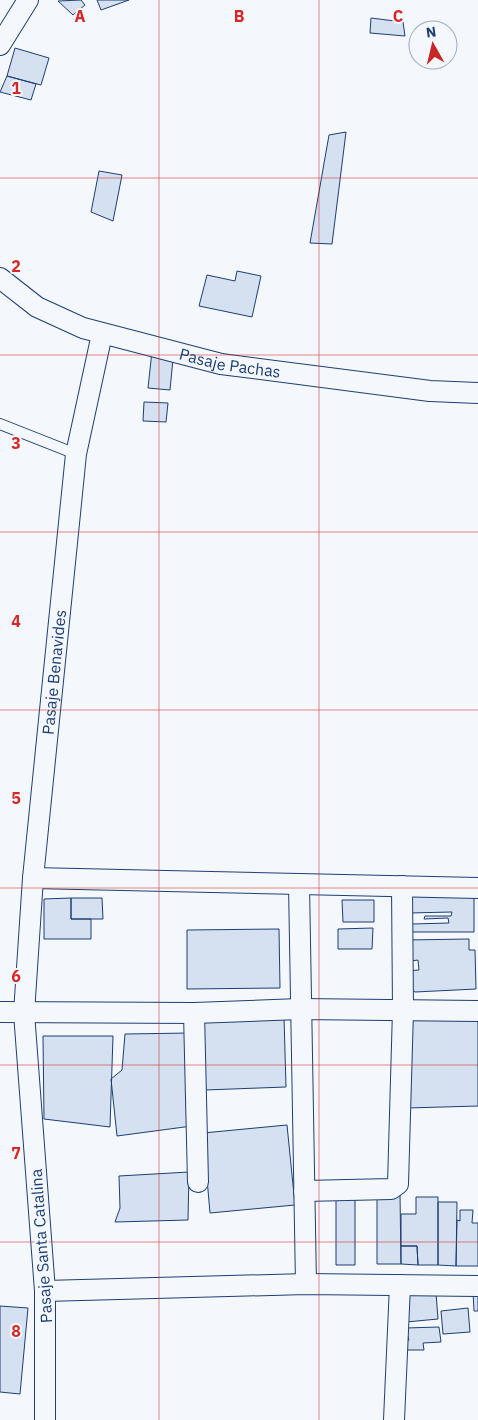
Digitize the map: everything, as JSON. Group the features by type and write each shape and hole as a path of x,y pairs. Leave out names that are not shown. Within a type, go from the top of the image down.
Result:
{"street":[{"path":"0,44 28,0"},
{"name":"Pasaje Pachas","path":"0,278 37,307 83,328 221,364 430,391 478,393"},
{"name":"Pasaje Benavides","path":"24,1013 34,878 76,454 102,334"},
{"path":"34,878 478,888"},
{"path":"299,884 306,1284"},
{"path":"304,1191 392,1189 398,1184 403,1010 402,886"},
{"path":"0,1012 194,1013 300,1009 478,1011"},
{"name":"Pasaje Santa Catalina","path":"24,1013 45,1291 45,1420"},
{"path":"194,1013 198,1182"},
{"path":"45,1291 306,1284 478,1286"},
{"path":"394,1420 400,1285"}],"lane":[{"path":"0,424 76,454"}],"building":[{"path":"81,0 85,5 73,15 58,1"},
{"path":"97,0 129,0 101,10"},
{"path":"371,18 403,22 405,36 370,33"},
{"path":"15,48 49,58 41,85 7,76"},
{"path":"7,76 36,84 31,100 0,92"},
{"path":"346,132 332,244 310,243 329,135"},
{"path":"99,171 122,175 113,221 91,212"},
{"path":"237,271 261,276 252,317 199,306 207,275 235,281"},
{"path":"152,351 173,359 170,390 148,388"},
{"path":"144,402 168,403 166,422 143,421"},
{"path":"474,894 474,932 410,932 412,924 449,923 448,918 424,919 425,916 451,916 452,912 409,913 407,895"},
{"path":"71,898 71,919 91,919 91,939 44,939 44,899"},
{"path":"71,898 102,898 103,919 71,919"},
{"path":"342,900 374,900 374,922 343,922"},
{"path":"373,928 372,949 338,949 338,929"},
{"path":"279,929 280,988 187,989 187,930"},
{"path":"469,939 469,950 475,950 476,989 415,992 406,986 405,971 419,970 418,960 411,961 405,940"},
{"path":"478,1015 478,1106 407,1108 405,1017"},
{"path":"284,1017 286,1087 205,1090 202,1020"},
{"path":"190,1033 192,1126 117,1136 111,1079 122,1070 125,1034"},
{"path":"43,1036 113,1036 110,1127 44,1119"},
{"path":"287,1125 295,1205 210,1213 203,1133"},
{"path":"189,1172 188,1220 115,1222 120,1208 119,1176"},
{"path":"377,1194 400,1194 401,1264 377,1264"},
{"path":"416,1197 438,1197 438,1265 418,1265 417,1246 401,1246 401,1214 416,1214"},
{"path":"336,1198 355,1198 355,1265 336,1265"},
{"path":"438,1202 457,1202 456,1266 438,1265"},
{"path":"460,1210 473,1210 472,1223 478,1223 478,1266 456,1266 457,1220 460,1221"},
{"path":"401,1246 417,1246 418,1265 401,1264"},
{"path":"478,1290 478,1311 474,1311 473,1291"},
{"path":"436,1293 438,1319 406,1322 404,1296"},
{"path":"0,1306 28,1308 20,1394 0,1392"},
{"path":"468,1308 470,1332 443,1334 441,1311"},
{"path":"439,1327 441,1342 423,1343 424,1350 407,1350 406,1341 409,1340 405,1328"}]}
